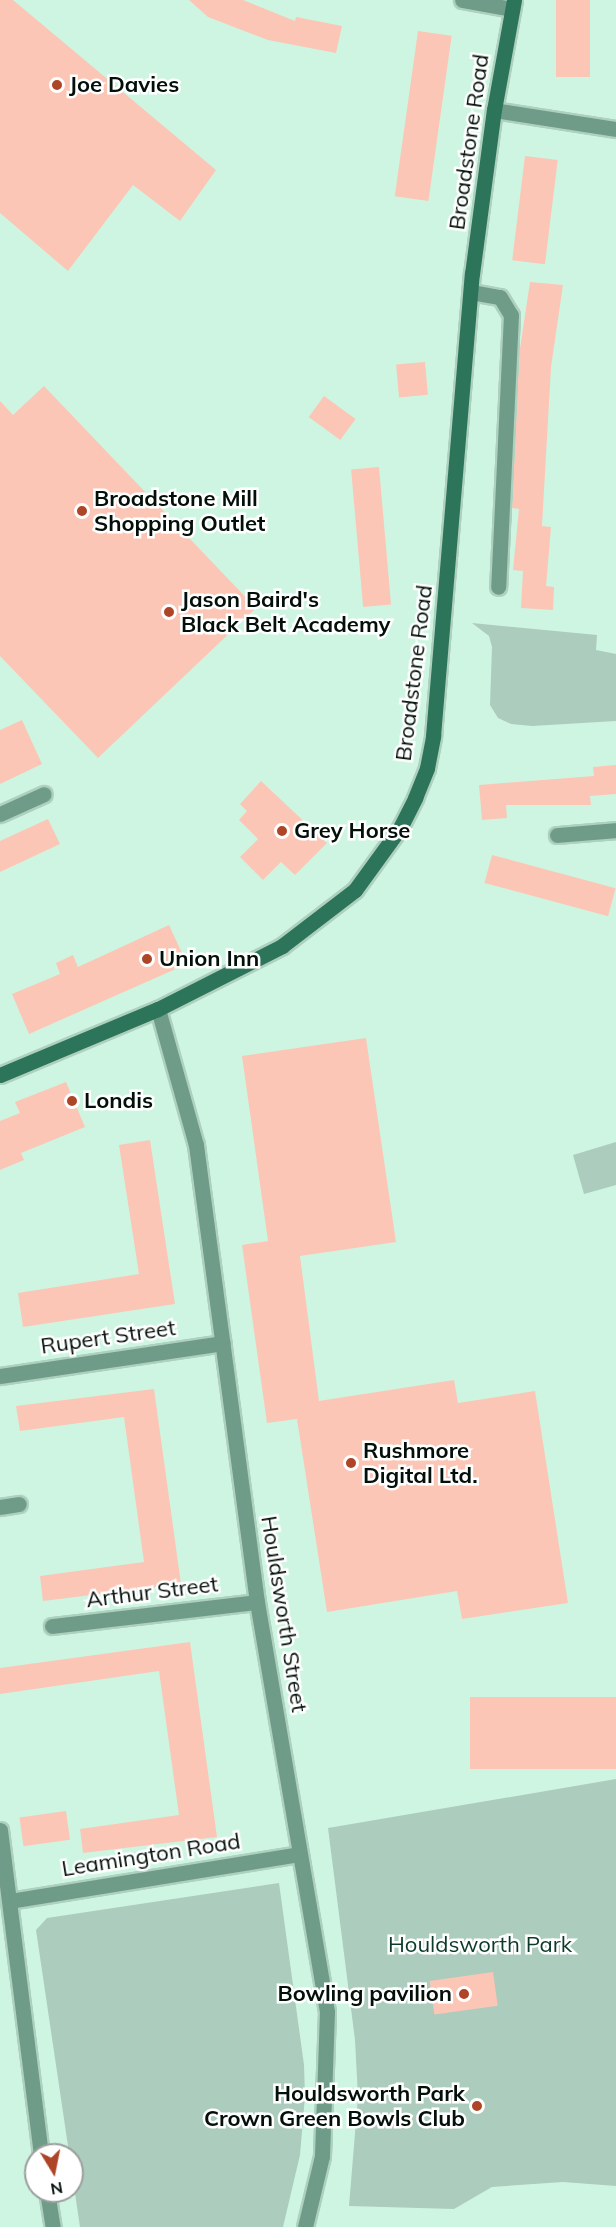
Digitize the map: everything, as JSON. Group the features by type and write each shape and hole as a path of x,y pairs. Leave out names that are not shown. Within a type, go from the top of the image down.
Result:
{"main road":[{"name":"Broadstone Road","path":"0,1075 158,1009 282,946 344,901 384,852 415,798 427,768 446,618 471,292 494,110 513,5"}],"street":[{"path":"462,0 513,5"},
{"path":"494,110 616,129"},
{"path":"471,292 500,297 511,315 498,587"},
{"path":"0,814 44,794"},
{"path":"557,835 616,830"},
{"name":"Houldsworth Street","path":"158,1009 196,1145 257,1602 327,2012 322,2156 305,2227"},
{"name":"Rupert Street","path":"0,1376 223,1343"},
{"path":"0,1507 19,1504"},
{"name":"Arthur Street","path":"52,1626 257,1602"},
{"path":"0,1830 40,2143"},
{"name":"Leamington Road","path":"10,1900 299,1854"},
{"path":"49,2203 53,2227"}],"green space":[{"path":"472,623 597,635 596,650 616,654 616,721 532,726 511,724 498,718 490,705 492,647 489,636"},
{"path":"616,1142 616,1185 584,1194 573,1155"},
{"name":"Houldsworth Park","path":"616,1779 616,2186 563,2182 492,2187 454,2209 349,2206 358,2097 355,2040 328,1828"},
{"path":"279,1883 304,2065 305,2096 300,2155 283,2227 80,2227 76,2203 84,2203 84,2143 68,2143 36,1930 47,1918"}],"building":[{"name":"Joe Davies","path":"0,0 13,0 216,170 180,221 133,185 68,271 0,213"},
{"path":"189,0 243,0 295,21 296,17 342,26 336,53 268,40 208,17"},
{"path":"556,0 590,0 590,77 556,77"},
{"path":"418,31 452,36 428,201 395,196"},
{"path":"525,156 558,160 545,264 512,260"},
{"path":"530,282 563,285 551,367 542,526 551,527 546,586 554,587 553,610 521,608 523,571 513,570 519,509 512,508 519,355"},
{"path":"425,362 428,395 399,397 396,365"},
{"name":"Broadstone Mill Shopping Outlet","path":"44,386 256,608 98,758 0,656 0,401 13,415"},
{"path":"324,396 356,419 340,440 309,417"},
{"path":"379,467 391,604 363,607 351,469"},
{"path":"22,720 42,764 0,784 0,730"},
{"path":"616,765 616,794 590,796 591,805 506,805 507,818 482,820 479,785 594,776 593,767"},
{"name":"Grey Horse","path":"261,781 327,843 295,875 281,862 263,880 240,857 258,839 239,820 247,811 240,804"},
{"path":"48,819 60,844 0,872 0,841"},
{"path":"492,855 616,888 608,916 484,883"},
{"path":"169,925 187,964 29,1034 12,994 60,974 56,963 73,955 78,967"},
{"path":"366,1038 396,1242 300,1256 319,1401 454,1380 458,1403 535,1391 568,1603 462,1619 457,1591 327,1612 297,1419 267,1423 242,1245 268,1241 242,1056"},
{"path":"66,1082 85,1127 21,1153 24,1160 0,1170 0,1121 20,1113 15,1102"},
{"path":"150,1140 175,1304 23,1327 18,1293 139,1274 119,1145"},
{"path":"154,1389 181,1584 43,1601 40,1576 144,1562 124,1417 20,1431 16,1406"},
{"path":"190,1642 217,1837 83,1853 80,1829 179,1815 159,1671 0,1694 0,1668"},
{"path":"470,1697 616,1697 616,1769 470,1769"},
{"path":"66,1811 70,1840 23,1846 19,1818"},
{"name":"Bowling pavilion","path":"493,1972 498,2006 434,2015 430,1981"}],"place":[{"name":"Joe Davies","path":"57,85"},
{"name":"Broadstone Mill Shopping Outlet","path":"82,511"},
{"name":"Jason Baird's Black Belt Academy","path":"169,612"},
{"name":"Grey Horse","path":"282,831"},
{"name":"Union Inn","path":"147,959"},
{"name":"Londis","path":"72,1101"},
{"name":"Rushmore Digital Ltd.","path":"351,1463"},
{"name":"Bowling pavilion","path":"464,1994"},
{"name":"Houldsworth Park Crown Green Bowls Club","path":"477,2106"}]}
